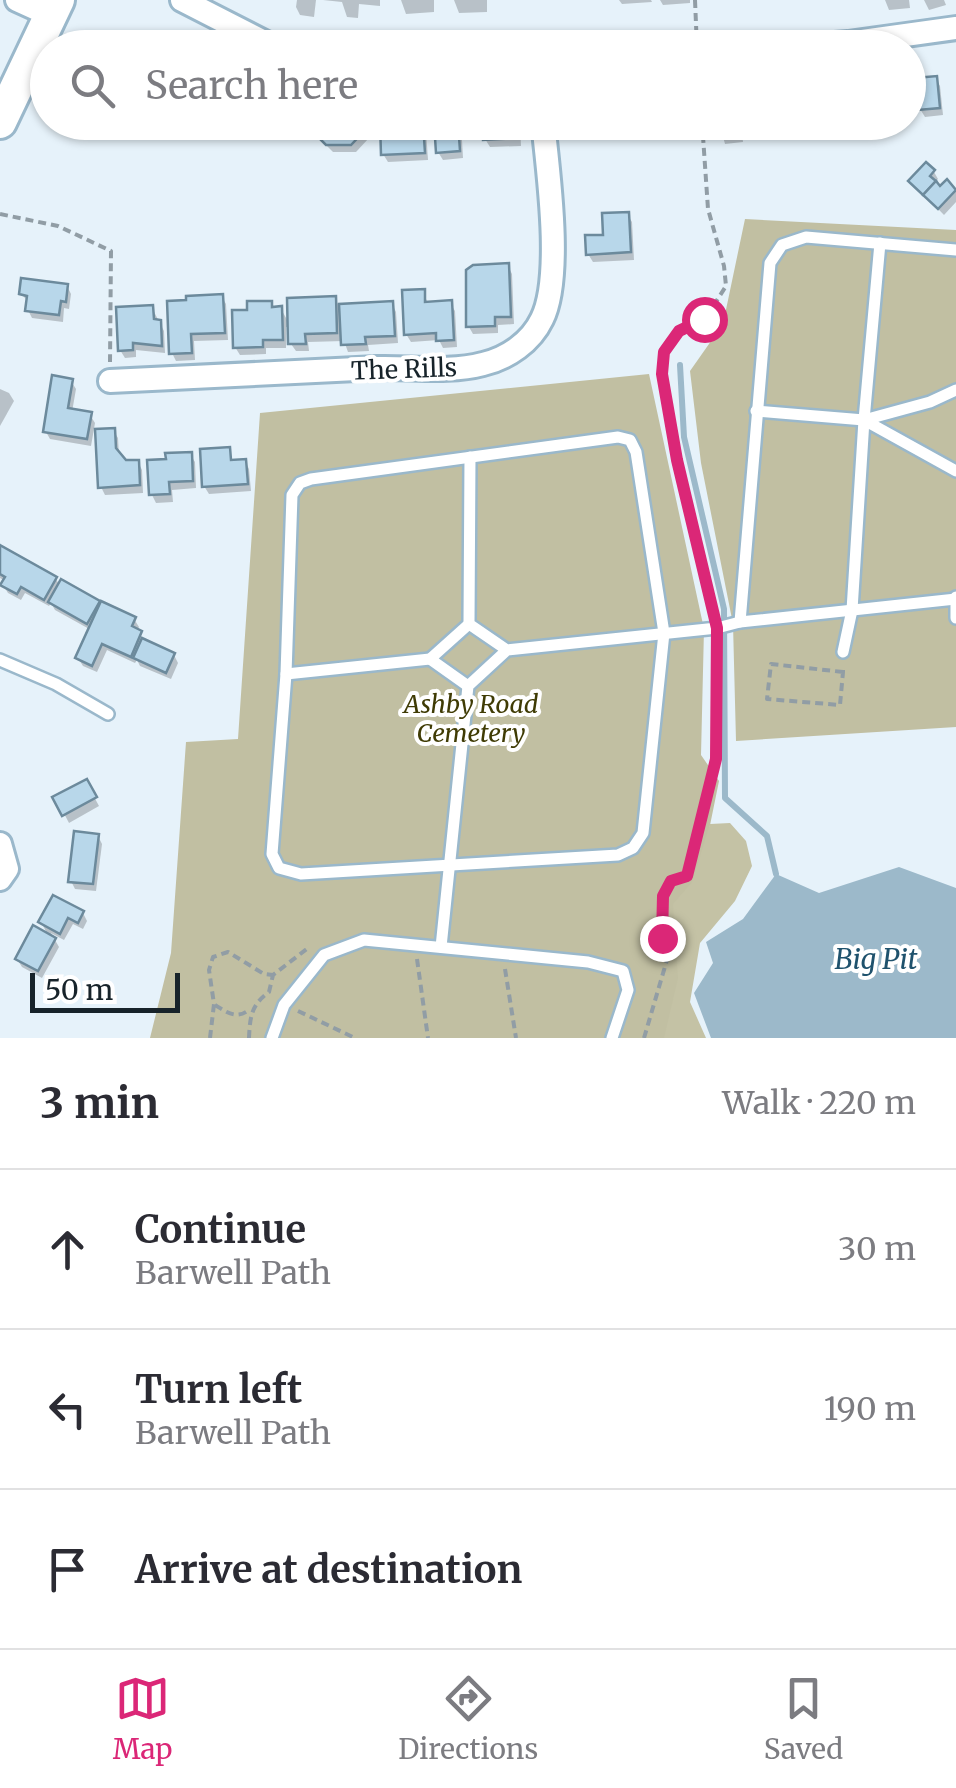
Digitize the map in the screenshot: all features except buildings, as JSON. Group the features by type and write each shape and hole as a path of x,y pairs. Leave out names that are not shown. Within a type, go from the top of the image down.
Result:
{"main road":[{"path":"0,122 30,59"}],"street":[{"path":"16,0 54,8"},
{"path":"182,0 241,30"},
{"path":"926,39 954,37"},
{"name":"The Rills","path":"110,381 378,368 459,368 485,364 506,355 536,330 550,296 550,189 546,140"},
{"path":"0,844 7,869 0,879"}],"lane":[{"path":"740,622 770,263 782,245 806,238 956,250"},
{"path":"843,652 852,610 880,244"},
{"path":"756,410 864,420 930,402 956,390"},
{"path":"864,420 956,471"},
{"path":"618,437 630,440 636,452 664,633 643,833 633,848 618,855 301,874 279,868 272,854 286,674 292,495 300,483 618,437"},
{"path":"286,674 430,659 469,624 470,457"},
{"path":"442,946 468,686 507,650 956,598 956,618"},
{"path":"469,624 507,650"},
{"path":"430,659 468,686"},
{"path":"0,660 56,684 108,714"},
{"path":"272,1038 284,1005 324,954 364,940 588,962 622,971 628,990 612,1038"}],"path":[{"path":"695,0 696,30"},
{"path":"644,1038 669,953 662,938 663,896 671,881 687,876 716,759 717,628 677,460 662,374 664,352 679,331 704,319 726,286 708,209 703,140"},
{"path":"0,214 58,226 110,251 110,381"},
{"path":"843,652 843,672 840,705 767,700 771,664 843,672"},
{"path":"415,945 428,1038"},
{"path":"214,1004 233,1016 242,1016 269,992 273,975 310,946 337,950"},
{"path":"210,1038 214,1004 209,970 214,957 228,952 264,974 273,975"},
{"path":"502,953 516,1038"},
{"path":"284,1005 350,1037"},
{"path":"249,1038 254,1006"}],"green space":[{"path":"745,219 956,230 956,727 736,741 733,624 701,463 690,371 723,324"},
{"name":"Ashby Road Cemetery","path":"649,374 704,629 701,755 719,781 684,953 685,1038 150,1038 171,953 186,742 238,739 260,413"}],"shaded area":[{"path":"730,823 746,841 752,866 735,901 700,943 690,1002 706,1038 664,1038 678,978 673,904 692,882 710,824"}],"water":[{"name":"Big Pit","path":"899,867 956,888 956,1038 711,1038 694,993 713,963 706,942 743,919 776,874 819,893"}],"waterway":[{"path":"680,365 684,437 724,609 725,798 767,836 776,874"}],"route":[{"path":"662,938 663,896 671,881 687,876 716,759 717,628 677,460 662,374 664,352 679,331 704,319"}]}
